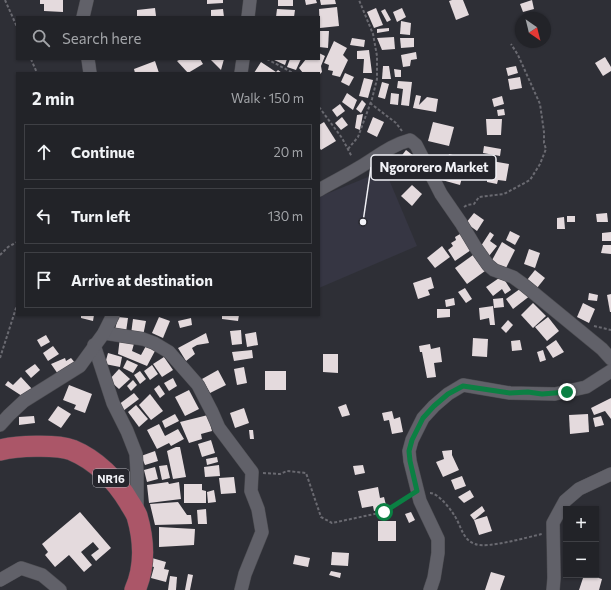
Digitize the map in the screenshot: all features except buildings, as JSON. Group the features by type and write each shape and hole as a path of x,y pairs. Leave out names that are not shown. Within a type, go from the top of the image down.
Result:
{"main road":[{"name":"NR16","path":"0,450 10,447 44,446 71,450 90,460 120,487 137,514 143,555 140,579 135,590"}],"street":[{"path":"83,16 86,0"},
{"path":"248,16 250,0"},
{"path":"88,60 90,72"},
{"path":"241,72 243,60"},
{"path":"320,189 358,169 387,149 399,143 410,140 416,145 441,194 455,213 476,248 494,270 512,277 524,285 602,349 611,359"},
{"path":"0,425 9,414 24,401 80,366 104,333 112,316"},
{"path":"104,333 143,339 154,343 169,352 198,385 219,428 252,472 251,491 258,509 262,532 245,574 241,590"},
{"path":"94,345 113,403 127,431 136,454 137,514"},
{"path":"430,590 434,578 438,553 438,539 419,496 409,451 412,440 423,418 448,394 463,386 510,393 555,394 586,387 611,371"},
{"path":"553,590 553,523 565,501 579,489 611,474"},
{"path":"0,580 21,568 42,575 60,590"}],"path":[{"path":"5,0 16,25"},
{"path":"348,149 358,137 377,79 377,56 373,34 360,0"},
{"path":"455,213 467,205 474,204 479,197 504,194 530,180 540,164 546,149 540,104 518,55 511,44"},
{"path":"30,60 36,72"},
{"path":"269,60 291,72"},
{"path":"370,103 396,123 410,140"},
{"path":"320,108 342,138 358,169"},
{"path":"0,255 8,247 16,243"},
{"path":"0,358 16,308"},
{"path":"252,472 280,474 287,470 306,473 321,517 332,523 384,512 419,496 423,503 426,502 429,493 432,493 437,495 444,502 457,519 464,536 475,544 485,546 553,531"}],"shaded area":[{"path":"385,170 417,246 320,288 320,197"}],"place":[{"name":"Ngororero Market","path":"363,222"}],"route":[{"path":"384,512 417,491 410,461 410,445 423,418 448,394 463,386 510,393 528,392 555,394 567,392"}]}
